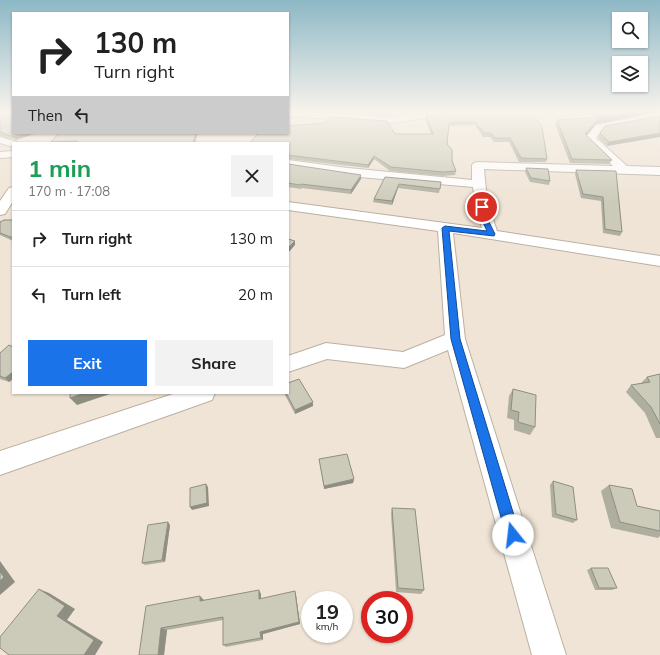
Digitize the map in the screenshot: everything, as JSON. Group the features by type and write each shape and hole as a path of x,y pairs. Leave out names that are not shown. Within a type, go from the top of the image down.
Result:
{"street":[{"path":"594,142 624,170"},
{"path":"0,155 12,154"},
{"path":"289,163 348,172 477,184"},
{"path":"491,234 484,218 477,184 478,165 660,171"},
{"path":"0,211 12,193"},
{"path":"289,206 491,234 660,261"},
{"path":"445,228 455,339 549,655"},
{"path":"289,364 326,351 404,360 455,339"},
{"path":"0,463 201,394"}],"building":[{"path":"76,142 193,142 193,142"},
{"path":"251,142 447,142 447,144 452,150 452,161 456,171 443,172 391,167 374,156 368,165 289,155 289,142"},
{"path":"512,142 544,142 547,159 521,158"},
{"path":"565,142 593,142 612,160 572,159"},
{"path":"289,164 361,175 351,190 289,183"},
{"path":"526,168 548,169 550,181 531,178"},
{"path":"576,170 616,171 622,232 605,229 603,197 583,194"},
{"path":"385,177 441,182 440,189 399,184 392,201 374,199"},
{"path":"4,220 12,220 12,238 0,233 0,222"},
{"path":"289,239 295,241 289,247"},
{"path":"9,345 12,346 12,373 5,378 0,376 0,353"},
{"path":"660,374 660,424 651,407 631,385 650,382 647,377"},
{"path":"299,379 313,402 295,410 287,394 289,394 289,383"},
{"path":"513,389 536,395 535,427 518,422 519,412 511,410"},
{"path":"70,394 81,394 70,398"},
{"path":"347,454 354,479 324,486 319,459"},
{"path":"553,481 573,487 577,520 556,514"},
{"path":"206,484 207,503 190,507 190,488"},
{"path":"609,485 632,489 637,506 660,511 660,531 620,522"},
{"path":"392,508 415,509 424,590 398,588"},
{"path":"168,522 162,560 142,563 148,525"},
{"path":"591,568 608,568 617,588 599,588"},
{"path":"0,572 4,577 0,581"},
{"path":"39,589 65,606 57,616 94,640 84,655 9,655 0,648 0,637"},
{"path":"259,590 259,599 295,591 299,622 260,632 261,638 223,645 223,617 161,628 158,655 139,655 146,606 200,596 200,601"}],"route":[{"path":"482,207 484,218 491,234 445,228 455,339 513,535"}]}
